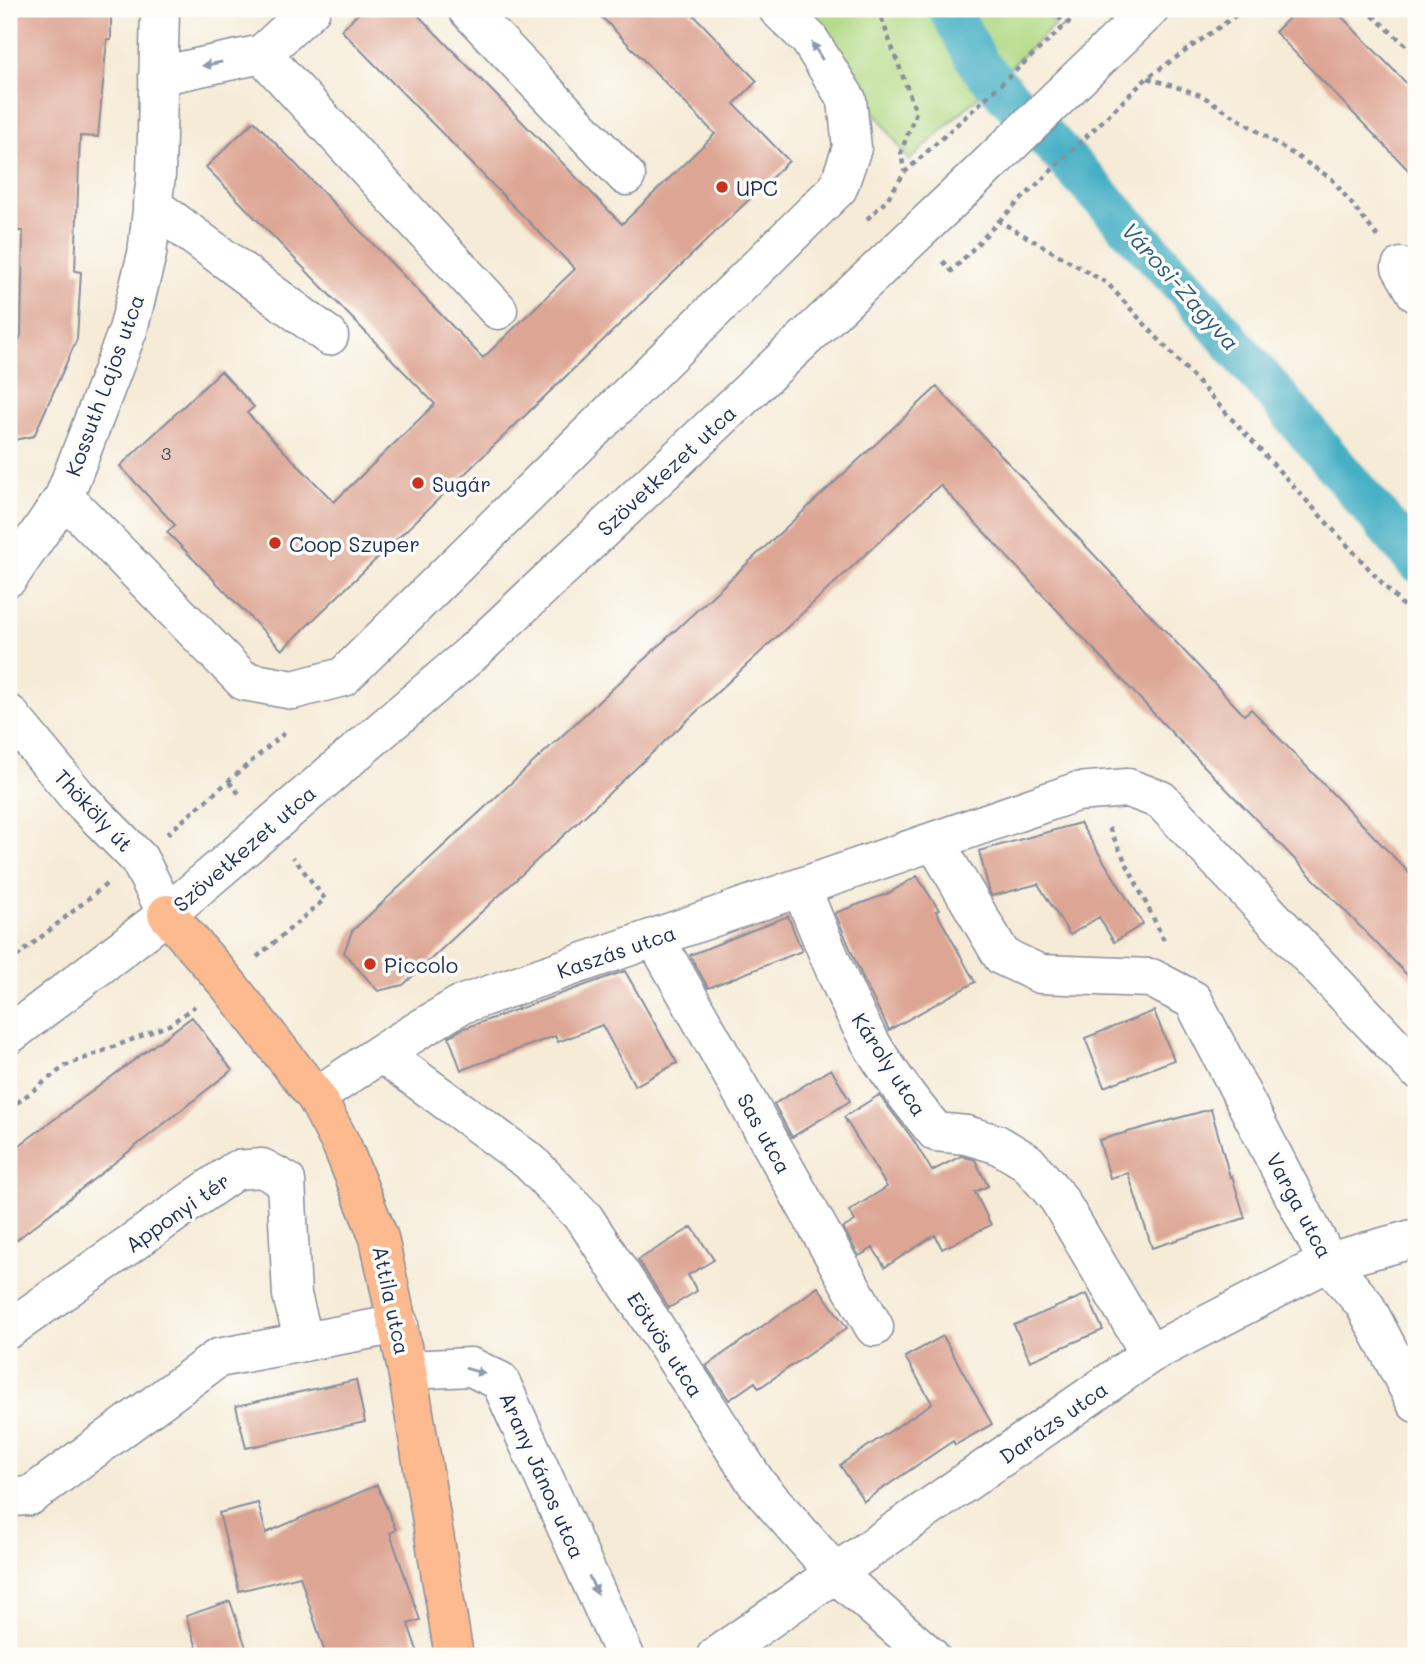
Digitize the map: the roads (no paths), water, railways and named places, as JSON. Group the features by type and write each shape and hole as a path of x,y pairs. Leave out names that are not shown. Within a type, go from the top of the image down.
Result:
{"main road":[{"name":"Attila utca","path":"167,914 227,983 316,1097 342,1146 379,1238 399,1324 454,1656"}],"street":[{"name":"Kossuth Lajos utca","path":"9,577 64,496 128,330 148,254 156,175 160,9"},
{"path":"158,76 262,54 311,9"},
{"path":"467,9 626,176"},
{"path":"64,496 244,681 293,690 343,677 838,188 852,148 847,100 809,38 778,9"},
{"name":"Szövetkezet utca","path":"167,914 472,653 1150,9"},
{"path":"262,54 498,310"},
{"path":"152,205 329,336"},
{"name":"Thököly út","path":"9,714 77,796 139,859 167,914"},
{"name":"Kaszás utca","path":"316,1097 460,1005 1076,792 1110,789 1161,800 1416,1069"},
{"name":"Varga utca","path":"935,842 1002,957 1041,974 1151,978 1194,1000 1328,1262 1365,1305 1416,1403"},
{"name":"Károly utca","path":"800,888 847,998 874,1048 909,1100 936,1132 966,1135 998,1144 1027,1162 1058,1198 1150,1354"},
{"path":"9,1035 167,914"},
{"name":"Sas utca","path":"655,938 874,1327"},
{"name":"Eötvös utca","path":"381,1053 530,1162 585,1219 757,1484 835,1574 930,1656"},
{"name":"Apponyi tér","path":"9,1329 236,1170 262,1168 286,1181 292,1295 304,1342"},
{"name":"Darázs utca","path":"716,1656 1150,1354 1328,1262 1416,1238"},
{"path":"9,1497 30,1496 218,1357 399,1324"},
{"name":"Arany János utca","path":"407,1370 471,1367 500,1381 625,1656"}],"waterway":[{"name":"Városi-Zagyva","path":"949,9 980,66 1190,293 1416,561"}],"place":[{"name":"UPC","path":"722,187"},
{"name":"Sugár","path":"418,483"},
{"name":"Coop Szuper","path":"275,543"},
{"name":"Piccolo","path":"370,964"}]}
